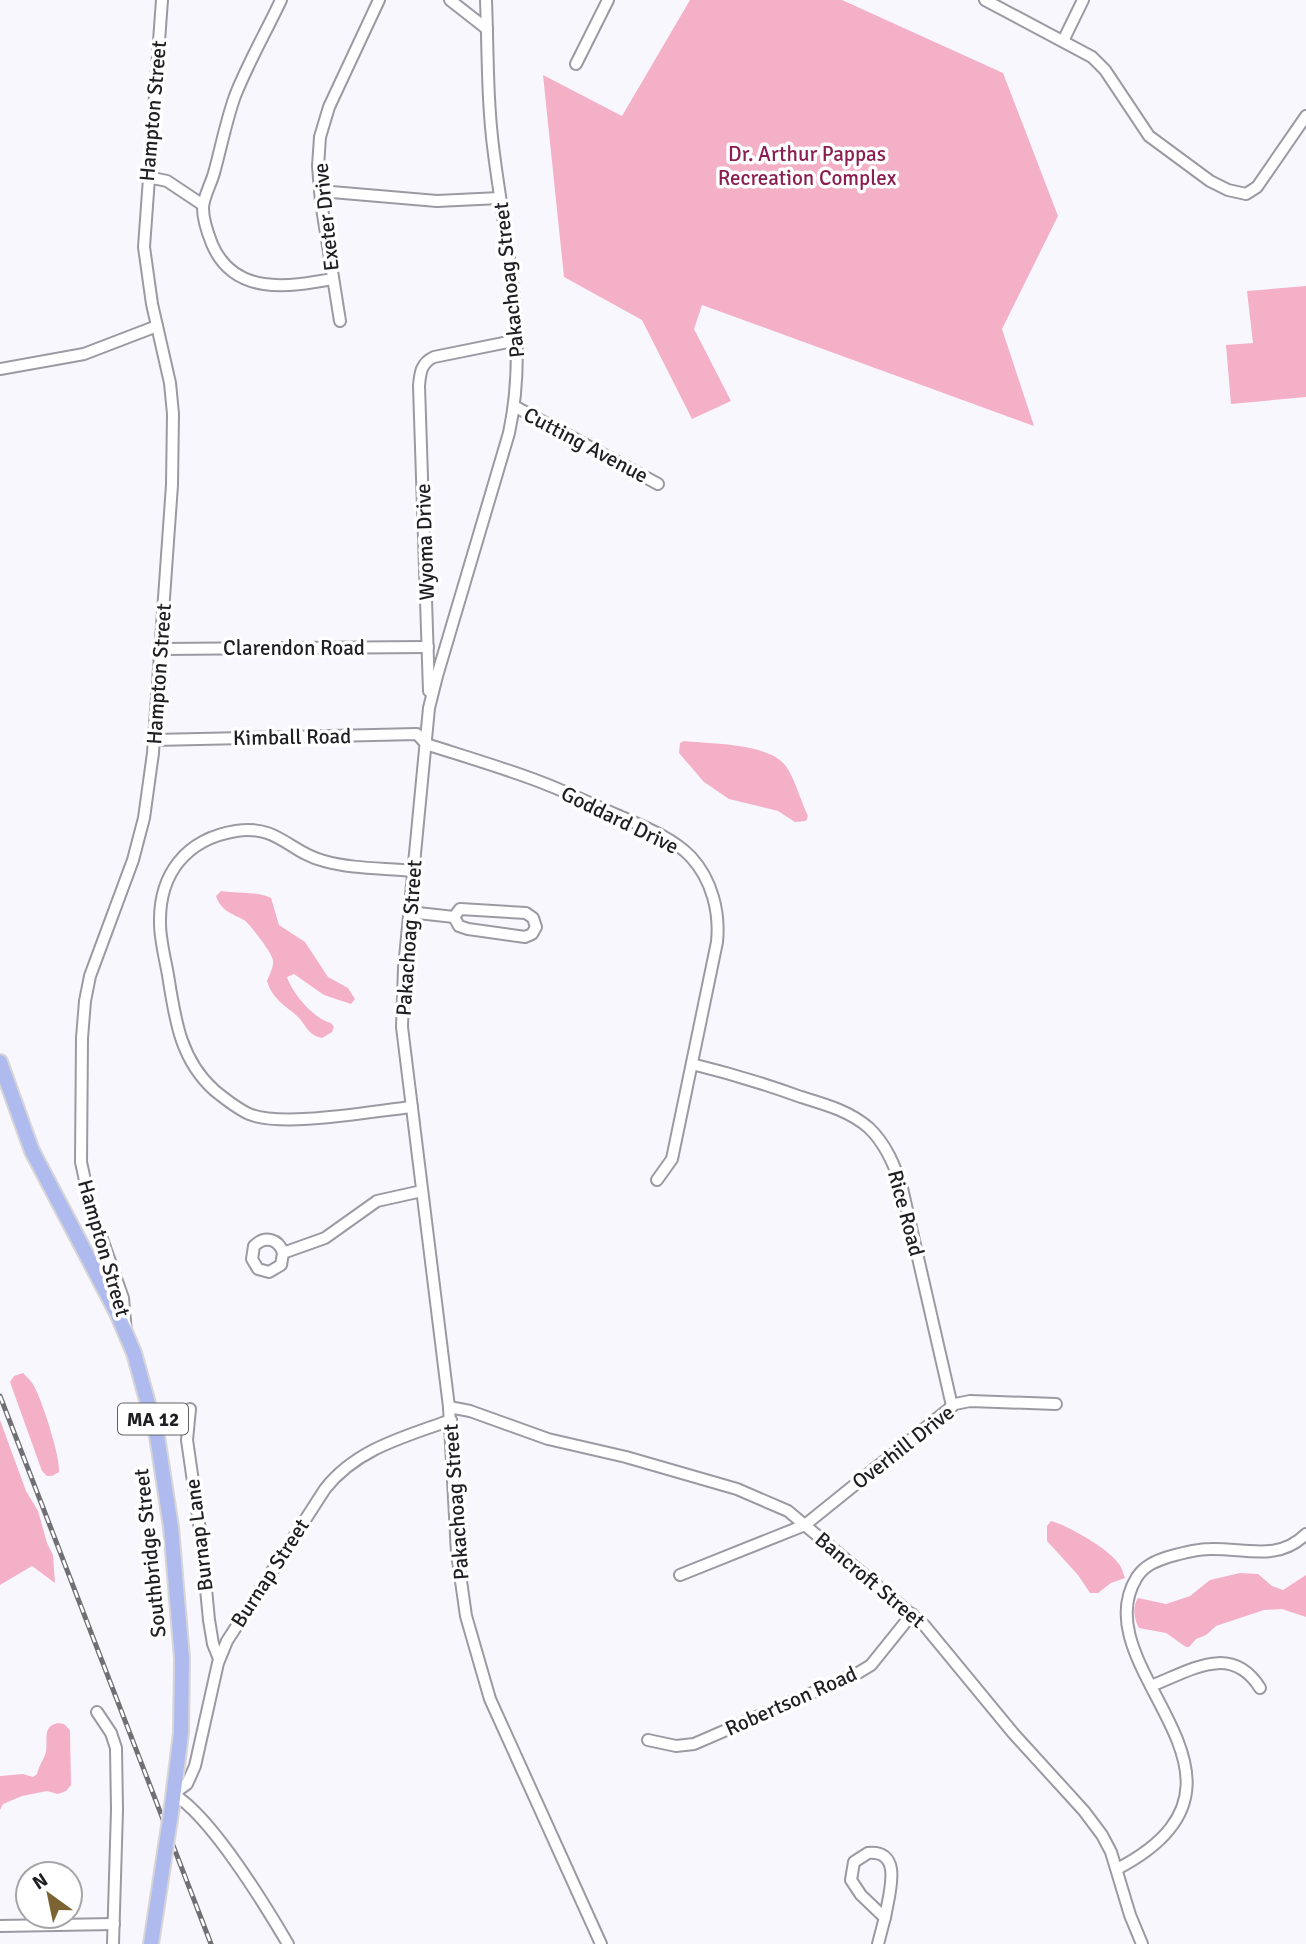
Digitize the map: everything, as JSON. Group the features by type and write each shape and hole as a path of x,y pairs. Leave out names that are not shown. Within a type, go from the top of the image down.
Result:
{"main road":[{"name":"Southbridge Street","path":"0,1062 32,1151 126,1334 147,1394 157,1436 171,1527 183,1698 181,1733 152,1944"}],"street":[{"name":"Hampton Street","path":"126,1334 127,1318 123,1298 91,1208 82,1173 82,1038 90,976 141,832 154,740 172,485 173,414 170,383 145,266 144,247 162,0"},
{"path":"281,0 236,95 203,205 206,225 221,262 242,277 263,285 278,286 333,279"},
{"name":"Exeter Drive","path":"340,321 318,166 323,125 379,0"},
{"path":"450,0 487,29"},
{"name":"Pakachoag Street","path":"486,0 491,129 518,340 514,406 502,459 429,708 401,1008 402,1037 449,1407 458,1569 466,1616 478,1664 499,1720 601,1944"},
{"path":"576,64 608,0"},
{"path":"985,0 1099,63 1149,135 1210,181 1242,194 1250,192 1265,178 1306,116"},
{"path":"1063,41 1083,0"},
{"path":"148,177 167,181 203,205"},
{"path":"320,191 437,201 500,198"},
{"path":"0,369 93,352 157,326"},
{"name":"Wyoma Drive","path":"429,708 420,377 424,364 434,357 518,340"},
{"name":"Cutting Avenue","path":"514,406 658,484"},
{"name":"Clarendon Road","path":"161,649 428,647"},
{"name":"Kimball Road","path":"154,740 416,734 426,744"},
{"name":"Goddard Drive","path":"426,744 540,781 657,834 682,849 696,863 713,895 718,933 673,1159 657,1180"},
{"path":"412,1107 282,1120 258,1117 232,1105 204,1081 186,1056 176,1025 160,927 164,887 176,865 198,846 228,833 246,830 266,832 326,862 413,871"},
{"path":"460,909 526,913 533,918 536,927 532,934 525,937 468,929 459,926 454,917 460,909"},
{"path":"409,912 454,917"},
{"name":"Rice Road","path":"692,1064 734,1074 834,1108 867,1126 879,1139 895,1167 902,1188 952,1406"},
{"path":"284,1253 325,1238 377,1201 422,1191"},
{"name":"Overhill Drive","path":"680,1575 805,1525 952,1406 970,1401 1056,1404"},
{"name":"Bancroft Street","path":"449,1407 470,1411 539,1436 649,1463 744,1491 779,1505 805,1525 929,1630 1013,1733 1084,1811 1105,1840 1130,1915 1143,1944"},
{"name":"Burnap Lane","path":"190,1409 187,1440 201,1537 209,1620 219,1660"},
{"name":"Burnap Street","path":"172,1800 187,1784 195,1766 219,1660 236,1624 316,1501 338,1473 366,1453 450,1420"},
{"path":"1117,1870 1144,1853 1176,1819 1184,1797 1186,1775 1181,1748 1150,1686 1132,1641 1126,1618 1130,1591 1144,1568 1161,1559 1200,1550 1273,1552 1292,1545 1306,1534"},
{"name":"Robertson Road","path":"648,1740 677,1746 694,1744 858,1673 870,1665 912,1614"},
{"path":"1150,1686 1209,1664 1224,1662 1247,1670 1260,1688"},
{"path":"97,1712 111,1733 116,1748 113,1944"},
{"path":"172,1800 194,1810 288,1944"},
{"path":"878,1944 885,1918 892,1866 881,1854 867,1853 854,1862 851,1880 860,1895 885,1918"},
{"path":"0,1926 114,1924"}],"green space":[{"name":"Dr. Arthur Pappas Recreation Complex","path":"690,0 842,0 1003,73 1058,216 1002,329 1034,426 702,305 694,329 731,401 692,419 642,320 564,277 543,75 622,116"},
{"path":"1306,286 1306,397 1231,404 1226,345 1253,343 1247,291"},
{"path":"684,741 738,746 765,752 777,758 792,776 808,816 806,821 795,822 778,811 729,799 704,782 679,753 680,743"},
{"path":"221,891 271,898 279,925 305,942 328,977 348,988 355,999 351,1004 324,995 294,974 287,977 304,1004 324,1021 331,1023 334,1027 332,1032 322,1038 313,1034 276,997 267,981 273,965 272,956 244,920 221,905 216,896"},
{"path":"23,1373 37,1393 54,1443 59,1472 52,1476 47,1476 42,1471 10,1382 14,1376"},
{"path":"0,1420 26,1491 38,1511 53,1555 55,1583 32,1566 0,1585"},
{"path":"1051,1521 1077,1532 1106,1551 1119,1565 1125,1578 1111,1583 1098,1593 1090,1593 1078,1575 1047,1541 1047,1526"},
{"path":"1240,1573 1258,1574 1272,1586 1283,1590 1306,1575 1306,1617 1282,1609 1264,1610 1216,1626 1189,1647 1166,1633 1139,1628 1134,1613 1138,1598 1166,1604 1190,1596 1210,1580"},
{"path":"58,1723 64,1724 70,1730 71,1785 58,1794 47,1791 22,1796 3,1804 0,1810 0,1776 23,1774 33,1777 37,1774 46,1752 48,1730"}],"railway":[{"path":"0,1396 211,1944"}]}
